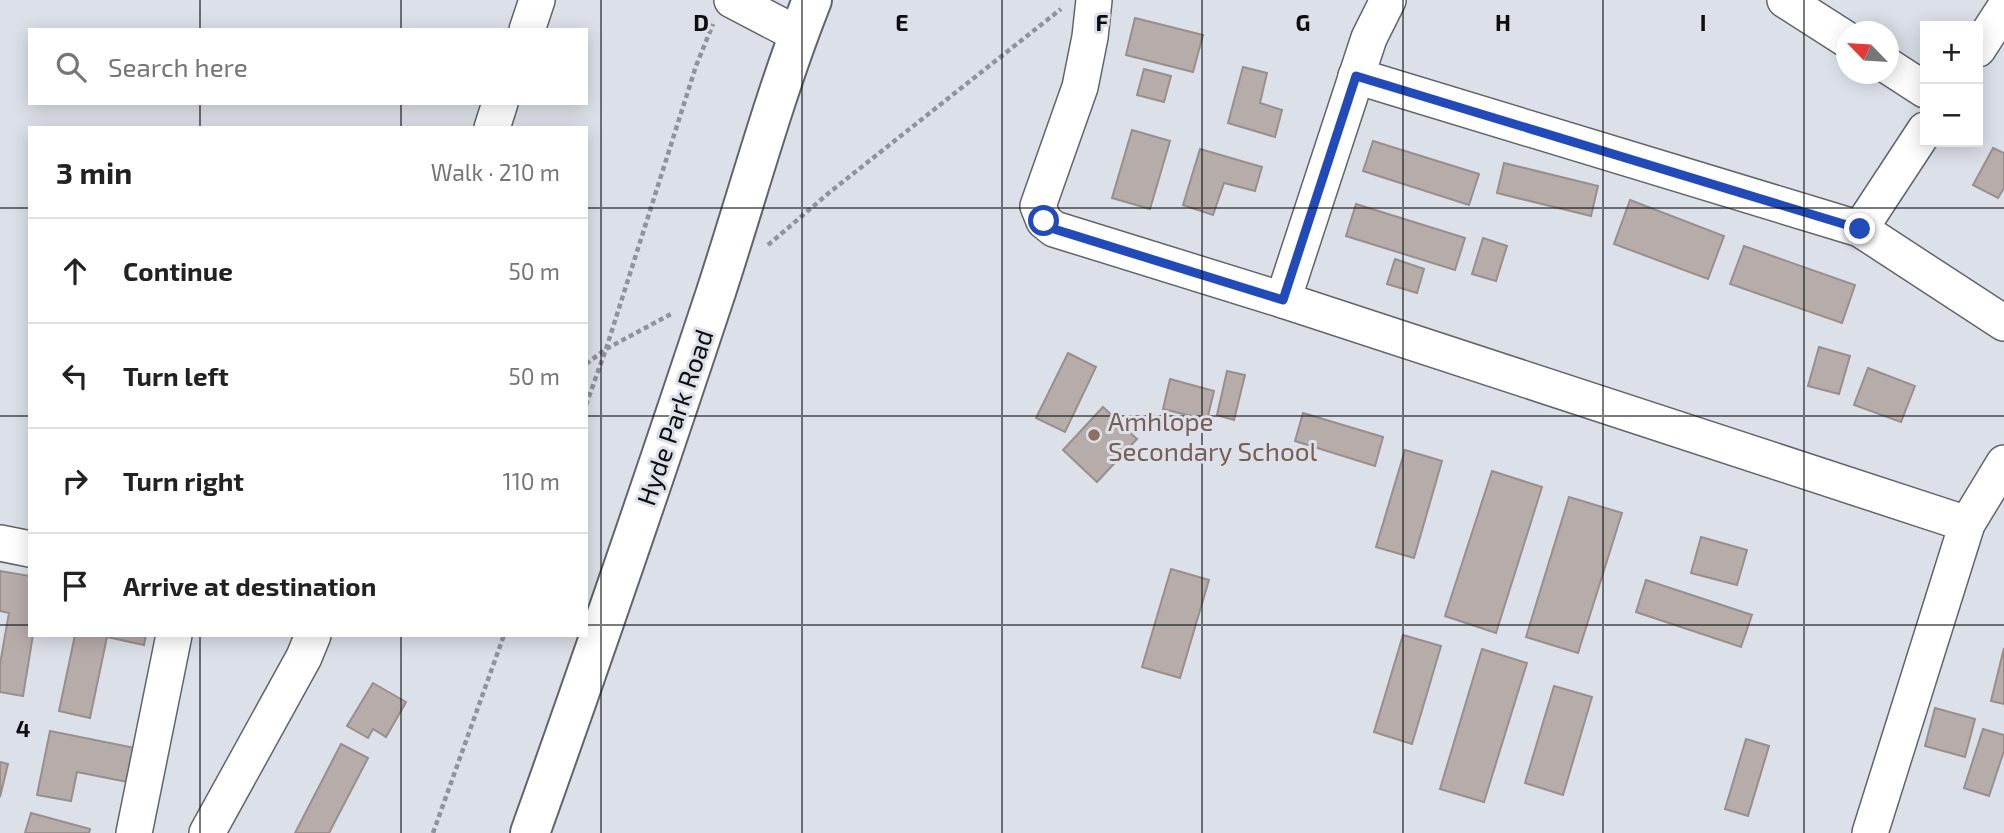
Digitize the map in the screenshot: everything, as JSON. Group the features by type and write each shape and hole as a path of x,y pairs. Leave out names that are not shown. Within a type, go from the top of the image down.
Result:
{"street":[{"path":"528,28 537,0"},
{"path":"1283,300 1369,38 1388,0"},
{"path":"1785,0 1836,33"},
{"path":"1078,4 1090,37 1080,87 1038,206 1044,221 1054,229 1283,300 1967,524"},
{"path":"1983,42 2004,9"},
{"path":"723,11 805,17"},
{"name":"Hyde Park Road","path":"530,833 717,289 752,172 805,17"},
{"path":"1899,73 1920,87"},
{"path":"1356,76 1860,229 2004,323"},
{"path":"493,126 499,105"},
{"path":"1860,229 1920,138"},
{"path":"1870,833 1967,524 2004,463"},
{"path":"0,543 28,549"},
{"path":"134,833 174,637"},
{"path":"207,833 304,657 312,637"}],"path":[{"path":"758,253 830,192 1078,4"},
{"path":"588,399 696,66 723,11"},
{"path":"588,362 606,349 717,289"},
{"path":"433,833 503,637"}],"building":[{"path":"1135,18 1203,35 1193,72 1126,55"},
{"path":"1243,67 1267,73 1260,103 1282,110 1275,137 1228,123"},
{"path":"1144,69 1171,76 1164,102 1137,95"},
{"path":"1132,130 1170,141 1150,209 1112,198"},
{"path":"1373,141 1479,174 1469,205 1363,171"},
{"path":"1993,148 2004,153 2004,188 1998,198 1973,185"},
{"path":"1200,149 1262,167 1255,191 1224,183 1213,215 1183,205"},
{"path":"1504,163 1598,186 1591,216 1497,193"},
{"path":"1630,200 1724,236 1708,279 1614,244"},
{"path":"1356,204 1465,238 1455,270 1346,236"},
{"path":"1483,238 1507,246 1496,281 1472,274"},
{"path":"1744,246 1855,285 1842,323 1730,284"},
{"path":"1395,259 1424,269 1417,293 1387,284"},
{"path":"1819,347 1850,356 1839,394 1808,386"},
{"path":"1068,353 1096,367 1065,432 1036,418"},
{"path":"1868,368 1915,386 1901,422 1854,405"},
{"path":"1227,371 1245,375 1234,420 1217,415"},
{"path":"1170,379 1214,391 1207,420 1163,409"},
{"path":"1103,407 1137,439 1097,482 1063,450"},
{"path":"1303,413 1383,437 1375,466 1295,441"},
{"path":"1405,450 1442,461 1414,558 1376,547"},
{"path":"1492,471 1542,487 1496,633 1445,616"},
{"path":"1569,497 1622,513 1578,653 1526,637"},
{"path":"1701,537 1747,550 1737,585 1691,573"},
{"path":"1171,569 1209,580 1180,678 1142,667"},
{"path":"0,571 28,576 28,637 33,637 23,696 0,692 0,664 9,613 0,611"},
{"path":"1646,580 1752,615 1741,647 1636,612"},
{"path":"1403,635 1441,646 1412,744 1374,732"},
{"path":"75,637 107,637 90,718 59,711"},
{"path":"107,637 146,637 144,645"},
{"path":"2004,648 2004,704 1991,701"},
{"path":"1482,649 1527,663 1484,802 1440,789"},
{"path":"373,683 406,702 386,737 373,729 368,738 347,726"},
{"path":"1554,686 1592,697 1563,795 1525,783"},
{"path":"1935,708 1975,719 1965,757 1925,746"},
{"path":"1983,729 2004,735 2004,751 1989,796 1964,788"},
{"path":"50,731 135,748 128,782 77,772 71,801 37,795"},
{"path":"1746,739 1769,746 1748,816 1725,809"},
{"path":"341,744 368,758 329,833 295,833"},
{"path":"0,762 8,764 0,797"},
{"path":"31,813 90,829 89,833 25,833"}],"place":[{"name":"Amhlope Secondary School","path":"1094,435"}],"route":[{"path":"1044,221 1054,229 1283,300 1356,76 1860,229"}]}
